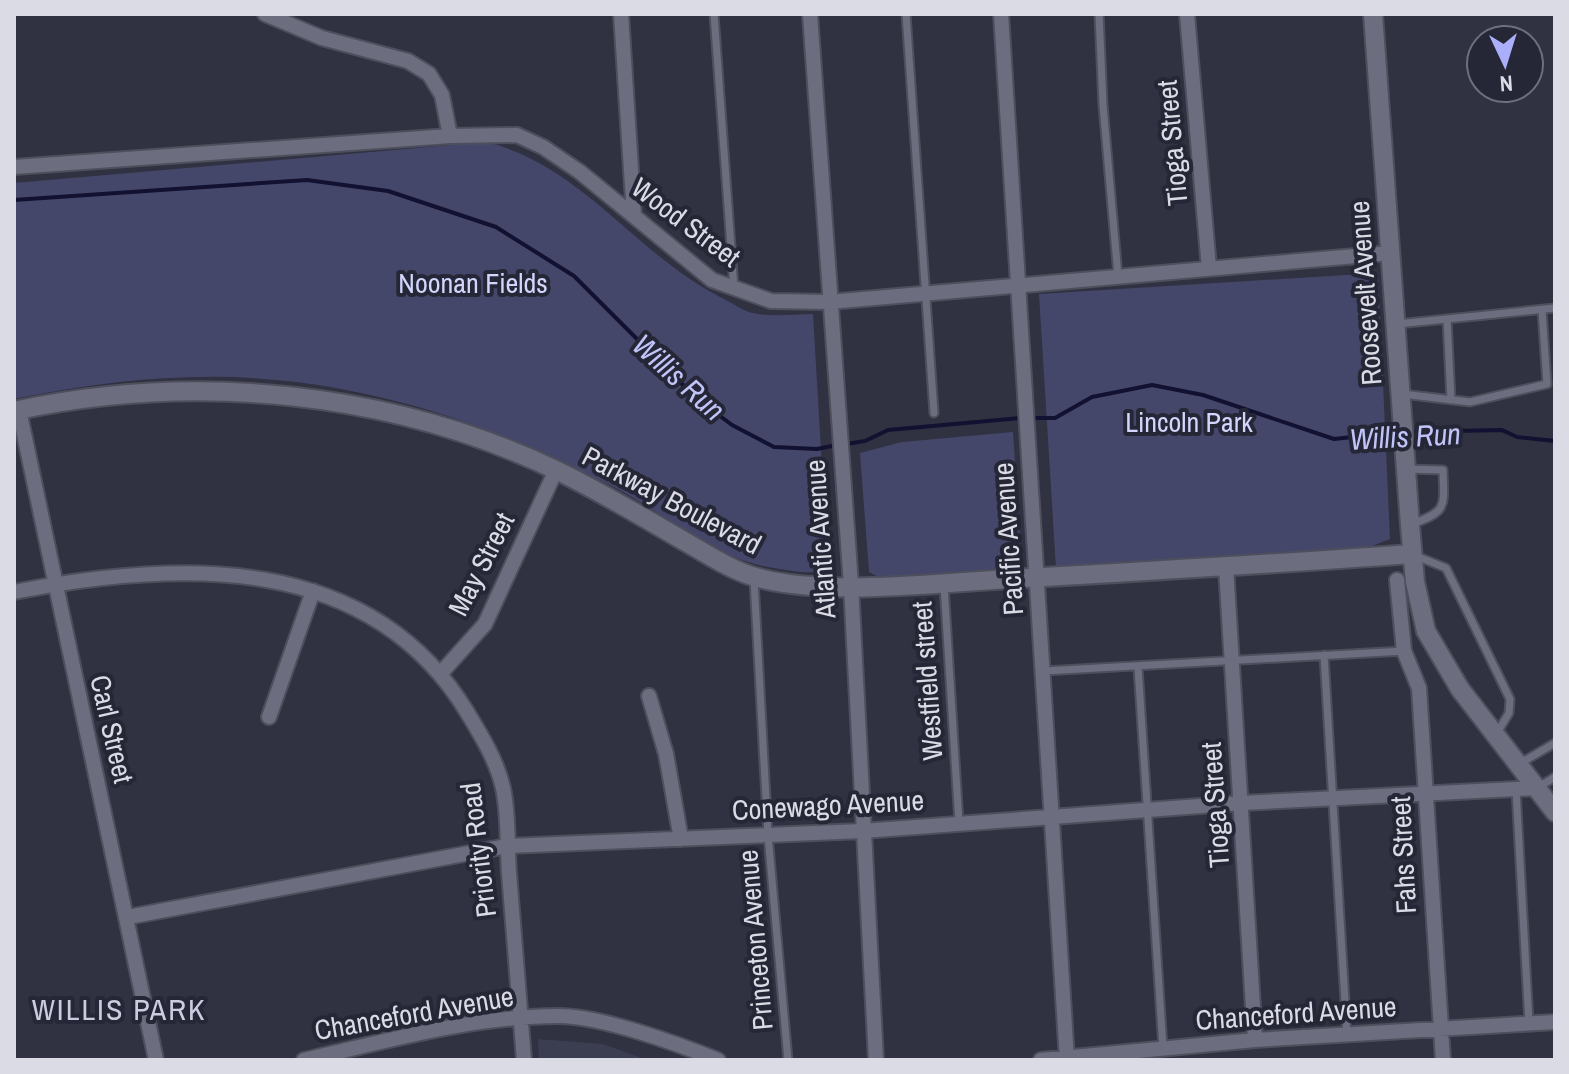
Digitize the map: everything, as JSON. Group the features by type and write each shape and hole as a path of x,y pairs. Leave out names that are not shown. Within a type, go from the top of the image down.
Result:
{"street":[{"path":"265,14 322,38 408,61 429,74 442,95 450,136"},
{"path":"621,14 634,216"},
{"name":"Atlantic Avenue","path":"810,14 851,585 876,1060"},
{"name":"Pacific Avenue","path":"1001,14 1067,1059"},
{"name":"Tioga Street","path":"1187,14 1209,268"},
{"name":"Roosevelt Avenue","path":"1373,14 1412,554 1426,631 1460,689 1555,812"},
{"name":"Wood Street","path":"14,167 450,136 517,135 568,164 712,280 771,301 829,302 1390,253"},
{"name":"Parkway Boulevard","path":"16,410 104,395 185,390 320,400 462,433 556,470 753,577 799,584 943,583 1412,554"},
{"name":"Carl Street","path":"16,410 128,917 156,1060"},
{"name":"May Street","path":"441,673 485,624 556,470"},
{"name":"Tioga Street","path":"1226,567 1255,1040"},
{"name":"Priority Road","path":"14,592 53,584 179,570 245,574 313,591 366,614 400,636 441,673 483,738 503,788 524,1060"},
{"name":"Fahs Street","path":"1397,580 1404,651 1419,688 1443,1060"},
{"path":"269,717 313,591"},
{"path":"649,696 666,754 681,839"},
{"name":"Conewago Avenue","path":"128,917 507,846 862,831 1241,803 1537,788"},
{"name":"Chanceford Avenue","path":"304,1060 427,1031 560,1016 603,1021 718,1060"},
{"name":"Chanceford Avenue","path":"1041,1060 1255,1040 1555,1022"}],"lane":[{"path":"714,14 734,290"},
{"path":"906,14 934,413"},
{"path":"1099,14 1103,105 1118,276"},
{"path":"1395,325 1555,308"},
{"path":"1401,401 1470,402 1547,384 1542,310"},
{"path":"1447,319 1451,400"},
{"path":"1405,469 1443,470 1444,505 1437,515 1410,525"},
{"path":"1412,554 1446,568 1510,699 1509,713 1496,734"},
{"name":"Princeton Avenue","path":"753,577 768,835 788,1060"},
{"name":"Westfield street","path":"943,583 959,823"},
{"path":"1044,671 1232,663 1404,651"},
{"path":"1324,655 1347,1034"},
{"path":"1138,667 1163,1049"},
{"path":"1519,764 1555,743"},
{"path":"1537,788 1555,777"},
{"path":"1516,789 1529,1023"}],"shaded area":[{"path":"538,1039 603,1044 647,1060 539,1060"}],"green space":[{"name":"Noonan Fields","path":"486,142 552,170 664,260 740,308 765,315 813,314 828,570 792,571 732,556 608,484 536,451 436,412 359,392 261,379 212,377 116,383 14,399 14,183"},
{"name":"Lincoln Park","path":"1378,273 1390,539 1367,548 1056,569 1039,294"},
{"path":"1013,432 1022,568 882,579 869,572 860,453 902,442"}],"waterway":[{"name":"Willis Run","path":"14,200 307,180 388,191 496,227 574,276 695,397 732,425 774,447 817,449 837,445"},
{"name":"Willis Run","path":"1030,418 1055,418 1092,397 1152,385 1203,395 1334,439 1398,432"},
{"name":"Willis Run","path":"846,444 865,441 888,430 1022,418"},
{"name":"Willis Run","path":"1407,432 1502,430 1517,437 1555,441"}],"district":[{"name":"WILLIS PARK","path":"119,1009"}]}
